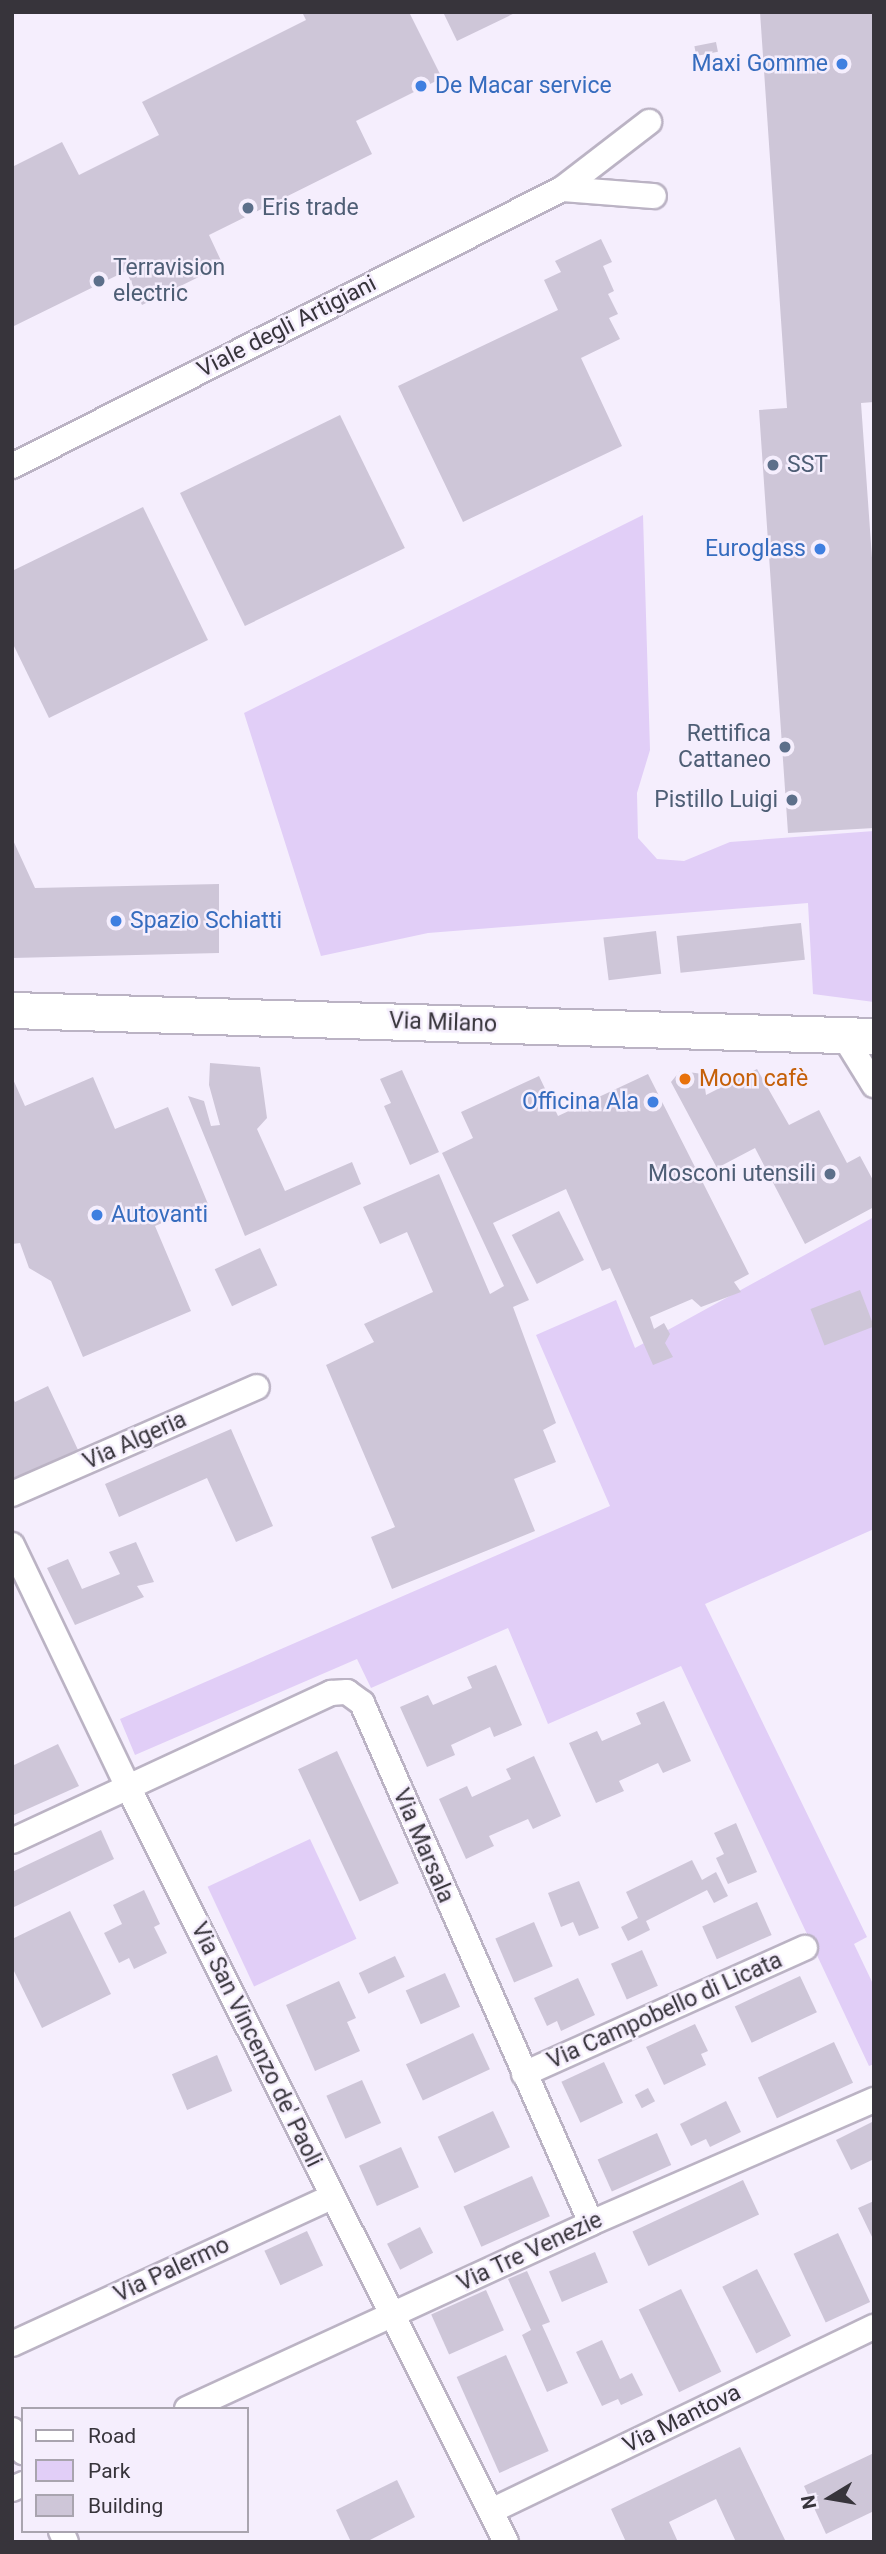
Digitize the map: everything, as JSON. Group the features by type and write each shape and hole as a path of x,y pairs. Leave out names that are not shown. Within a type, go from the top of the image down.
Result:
{"main road":[{"name":"Via Milano","path":"12,1010 858,1036"}],"street":[{"name":"Viale degli Artigiani","path":"12,466 562,188 649,122"},
{"path":"562,188 654,196"},
{"path":"858,1036 874,1085"},
{"name":"Via Algeria","path":"12,1494 257,1387"},
{"name":"Via San Vincenzo de' Paoli","path":"12,1545 128,1787 506,2542"},
{"name":"Via Marsala","path":"12,1841 331,1693 347,1692 362,1703 591,2223"},
{"name":"Via Campobello di Licata","path":"524,2074 805,1948"},
{"name":"Via Tre Venezie","path":"191,2407 591,2223 874,2100"},
{"name":"Via Palermo","path":"12,2344 332,2197"},
{"name":"Via Mantova","path":"491,2511 874,2327"},
{"path":"12,2430 21,2448"}],"green space":[{"path":"643,515 650,750 637,793 638,838 657,859 684,861 730,842 874,831 874,1002 813,994 808,903 428,933 321,956 244,713"},
{"path":"874,1217 874,1529 705,1604 867,1937 854,1944 874,1986 874,2064 869,2066 681,1666 548,1724 508,1628 371,1688 357,1659 135,1755 120,1719 610,1506 536,1335 616,1300 635,1348"},
{"path":"310,1839 356,1939 254,1986 208,1887"}],"building":[{"path":"302,12 409,12 442,78 356,121 372,154 209,235 223,265 142,305 126,271 12,327 12,167 62,142 79,175 159,135 142,102 306,20"},
{"path":"443,12 517,12 457,41"},
{"path":"760,12 874,12 874,402 861,403 874,586 874,828 788,833 759,410 787,408"},
{"path":"716,42 718,52 696,56 694,46"},
{"path":"601,239 612,262 603,266 614,291 608,294 618,314 609,318 620,339 581,358 622,446 463,522 398,386 558,310 544,280 561,272 555,261"},
{"path":"340,415 405,548 245,626 180,493"},
{"path":"143,507 208,640 49,718 12,642 12,571"},
{"name":"Spazio Schiatti","path":"12,838 35,888 219,884 219,953 12,958"},
{"path":"801,923 805,960 681,973 677,936"},
{"path":"656,931 661,974 609,980 603,937"},
{"path":"210,1063 260,1067 267,1118 257,1129 285,1191 352,1162 361,1184 245,1236 188,1096 204,1101 211,1126 220,1125 209,1085"},
{"path":"757,1069 789,1125 819,1110 847,1163 860,1156 874,1182 874,1207 805,1244 755,1148 717,1168 671,1082 680,1071 703,1074 706,1095"},
{"path":"402,1070 439,1152 410,1165 384,1106 391,1103 380,1079"},
{"path":"648,1074 749,1274 734,1282 741,1292 701,1307 692,1299 650,1317 654,1329 664,1323 670,1334 665,1343 673,1357 653,1365 610,1268 602,1271 566,1189 493,1223 529,1300 513,1307 556,1423 543,1430 556,1462 514,1479 535,1531 392,1589 371,1537 395,1527 326,1365 374,1342 364,1324 433,1292 407,1232 380,1244 363,1207 439,1174 490,1294 504,1286 442,1153 473,1138 461,1112 539,1076 558,1116"},
{"name":"Autovanti","path":"12,1077 25,1106 93,1077 115,1129 168,1107 208,1204 155,1226 191,1311 83,1357 51,1281 29,1268 20,1243 12,1244"},
{"path":"559,1211 584,1260 537,1284 512,1235"},
{"path":"260,1248 277,1285 232,1306 215,1269"},
{"path":"860,1290 874,1326 824,1345 811,1309"},
{"path":"48,1386 79,1452 12,1483 12,1395 15,1402"},
{"path":"231,1429 273,1526 236,1542 207,1478 119,1517 105,1484"},
{"path":"136,1542 154,1582 137,1586 144,1597 75,1625 47,1568 68,1559 82,1589 120,1574 109,1552"},
{"path":"496,1665 522,1725 494,1737 490,1727 451,1745 455,1755 427,1767 400,1707 428,1695 433,1705 472,1688 467,1677"},
{"path":"664,1701 691,1761 663,1773 658,1763 619,1781 624,1791 596,1803 569,1743 597,1731 602,1741 641,1724 636,1713"},
{"path":"58,1744 79,1786 12,1816 12,1766"},
{"path":"337,1751 399,1883 360,1901 298,1769"},
{"path":"534,1756 561,1816 533,1829 528,1819 489,1836 494,1846 466,1859 439,1799 467,1786 472,1797 511,1779 506,1769"},
{"path":"736,1823 757,1872 728,1884 716,1858 724,1854 714,1833"},
{"path":"101,1830 114,1859 12,1908 12,1872"},
{"path":"692,1860 702,1880 716,1872 728,1896 714,1903 707,1890 646,1921 650,1930 628,1941 621,1927 638,1918 626,1892"},
{"path":"579,1881 599,1928 579,1936 573,1922 561,1927 548,1893"},
{"path":"144,1890 160,1924 154,1927 167,1953 134,1969 129,1958 119,1963 104,1933 122,1924 113,1905"},
{"path":"757,1902 772,1935 717,1959 702,1926"},
{"path":"70,1911 111,1994 42,2028 12,1967 12,1939"},
{"path":"534,1922 553,1966 514,1983 495,1938"},
{"path":"642,1950 658,1986 627,1999 611,1964"},
{"path":"395,1956 405,1977 368,1994 359,1973"},
{"path":"445,1973 460,2007 421,2024 406,1990"},
{"path":"800,1976 817,2012 752,2043 735,2006"},
{"path":"578,1978 595,2015 561,2031 557,2021 547,2026 534,1998"},
{"path":"339,1981 356,2018 347,2022 360,2051 315,2071 286,2005"},
{"path":"695,2024 708,2051 701,2054 706,2065 664,2085 646,2047"},
{"path":"473,2033 490,2069 423,2101 406,2064"},
{"path":"834,2042 853,2083 777,2118 758,2077"},
{"path":"217,2055 232,2091 187,2110 172,2074"},
{"path":"604,2062 623,2103 580,2123 561,2082"},
{"path":"362,2080 381,2123 345,2139 326,2096"},
{"path":"648,2088 655,2101 642,2108 635,2095"},
{"path":"726,2101 741,2132 710,2147 706,2139 691,2146 680,2124"},
{"path":"493,2111 510,2147 455,2173 438,2137"},
{"path":"874,2121 874,2159 851,2170 836,2140"},
{"path":"657,2133 671,2165 612,2191 598,2159"},
{"path":"401,2147 419,2187 377,2206 359,2166"},
{"path":"532,2176 550,2216 481,2247 463,2207"},
{"path":"743,2180 759,2214 648,2266 632,2232"},
{"path":"874,2201 874,2241 858,2208"},
{"path":"420,2227 433,2253 400,2270 387,2244"},
{"path":"307,2231 323,2265 280,2285 264,2251"},
{"path":"838,2233 870,2302 826,2323 794,2254"},
{"path":"595,2252 608,2282 562,2302 549,2272"},
{"path":"757,2269 791,2336 756,2354 722,2287"},
{"path":"527,2271 550,2322 542,2325 568,2383 547,2392 522,2335 531,2330 508,2279"},
{"path":"681,2289 721,2372 679,2392 639,2310"},
{"path":"486,2290 504,2330 449,2355 431,2314"},
{"path":"602,2340 620,2379 632,2373 643,2395 621,2405 618,2399 602,2406 576,2352"},
{"path":"506,2355 549,2451 499,2473 457,2377"},
{"path":"740,2447 786,2542 736,2542 716,2499 669,2522 678,2542 626,2542 611,2509"},
{"path":"874,2453 874,2511 826,2534 804,2486"},
{"path":"397,2480 415,2517 366,2542 351,2542 336,2510"}],"place":[{"name":"Maxi Gomme","path":"842,64"},
{"name":"De Macar service","path":"421,86"},
{"name":"Eris trade","path":"248,208"},
{"name":"Terravision electric","path":"99,281"},
{"name":"SST","path":"773,465"},
{"name":"Euroglass","path":"820,549"},
{"name":"Rettifica Cattaneo","path":"785,747"},
{"name":"Pistillo Luigi","path":"792,800"},
{"name":"Spazio Schiatti","path":"116,921"},
{"name":"Moon cafè","path":"685,1079"},
{"name":"Officina Ala","path":"653,1102"},
{"name":"Mosconi utensili","path":"830,1174"},
{"name":"Autovanti","path":"97,1215"}]}
